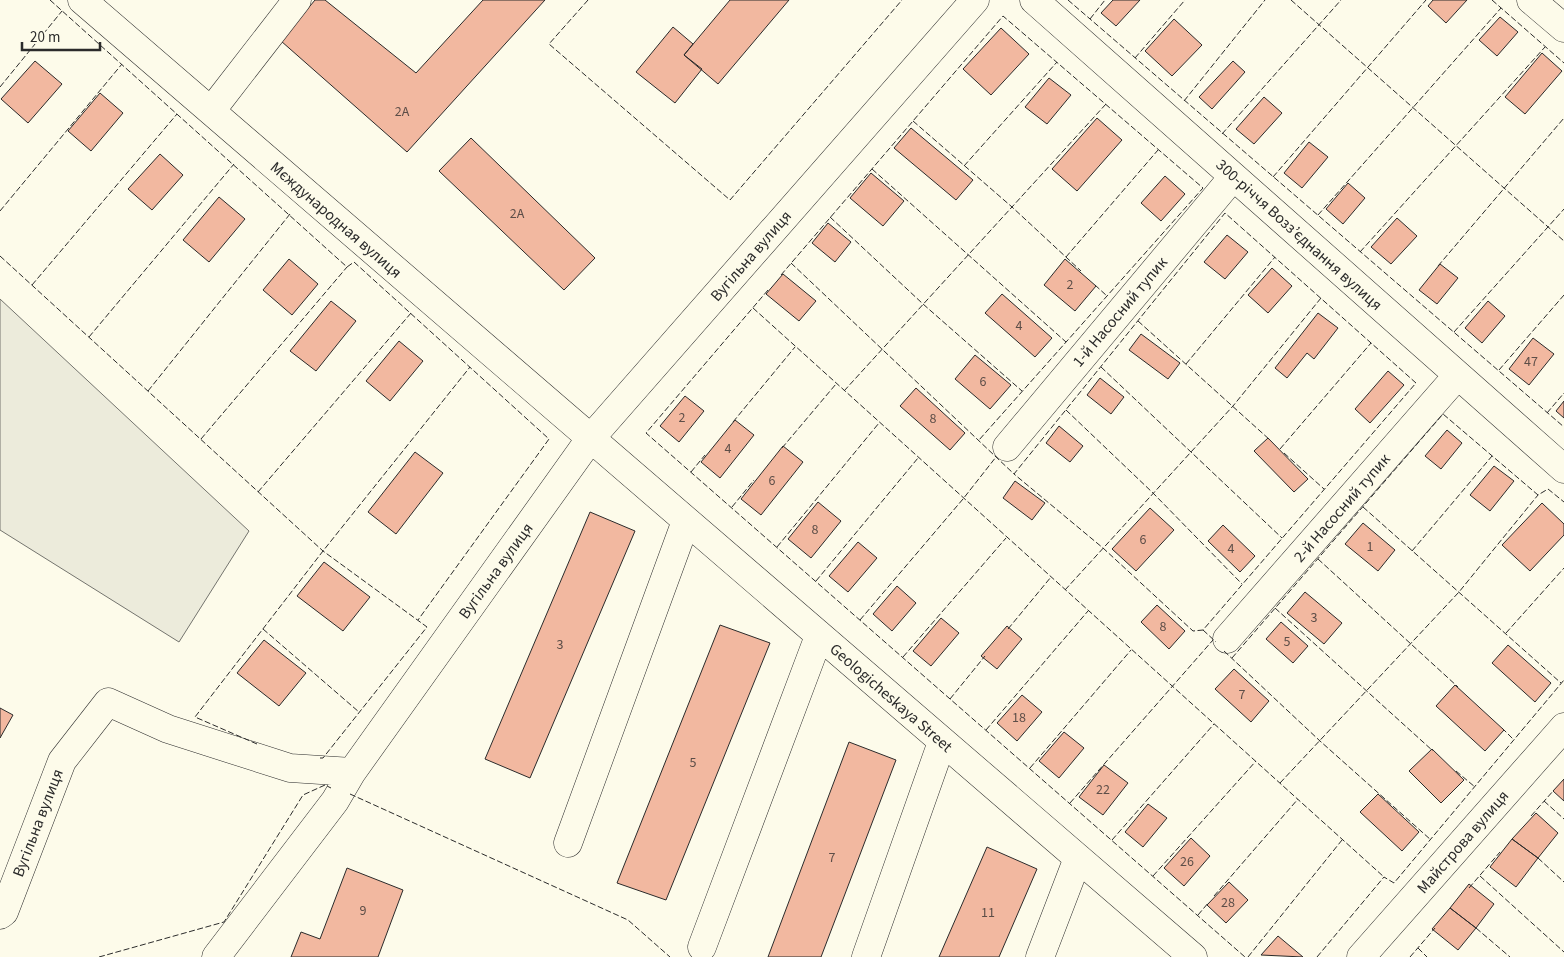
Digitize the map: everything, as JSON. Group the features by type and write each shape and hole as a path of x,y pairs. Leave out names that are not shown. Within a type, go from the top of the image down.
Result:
{"street":[{"name":"Мєждународная вулиця","path":"82,0 590,439"},
{"path":"210,111 296,0"},
{"name":"Вугільна вулиця","path":"0,915 4,912 62,761 108,702 168,729 290,768 352,772 590,439 975,0"},
{"name":"300-річчя Возз’єднання вулиця","path":"1034,0 1564,469"},
{"path":"1531,0 1564,28"},
{"name":"1-й Насосний тупик","path":"1007,447 1233,177"},
{"name":"2-й Насосний тупик","path":"1227,639 1457,376"},
{"name":"Geologicheskaya Street","path":"590,439 1193,957"},
{"path":"568,843 686,522"},
{"path":"702,947 819,636"},
{"name":"Майстрова вулиця","path":"1362,957 1564,727"},
{"path":"866,957 942,742"},
{"path":"216,957 335,801 352,772"},
{"path":"1040,957 1078,858"}],"shaded area":[{"path":"0,299 249,531 179,642 0,530"}],"building":[{"path":"315,0 325,0 416,73 483,0 545,0 407,152 281,41"},
{"path":"730,0 789,0 718,84 684,55"},
{"path":"1113,0 1140,0 1116,26 1101,13"},
{"path":"1433,0 1467,0 1446,23 1428,6"},
{"path":"1500,17 1518,32 1497,56 1479,40"},
{"path":"1174,19 1202,45 1172,76 1145,51"},
{"path":"673,27 693,44 684,55 702,69 675,103 636,72"},
{"path":"1001,28 1029,54 991,95 963,69"},
{"path":"1542,53 1562,71 1525,114 1505,97"},
{"path":"35,61 62,84 28,123 1,99"},
{"path":"1233,61 1245,72 1212,109 1199,97"},
{"path":"1049,78 1071,95 1047,124 1025,107"},
{"path":"100,93 123,113 91,151 68,131"},
{"path":"1264,97 1282,113 1254,144 1236,129"},
{"path":"1097,118 1122,140 1077,191 1052,169"},
{"path":"911,128 973,180 956,200 894,148"},
{"path":"471,138 595,258 564,290 439,171"},
{"path":"1309,142 1328,157 1302,188 1284,173"},
{"path":"160,154 183,175 152,210 128,189"},
{"path":"871,173 904,201 883,226 850,198"},
{"path":"1165,176 1185,194 1161,221 1141,203"},
{"path":"1348,183 1365,198 1343,224 1326,209"},
{"path":"219,197 245,219 209,262 183,240"},
{"path":"1397,218 1417,236 1391,264 1371,247"},
{"path":"828,223 851,242 835,262 812,243"},
{"path":"1227,235 1248,252 1225,279 1204,262"},
{"path":"289,259 318,284 292,315 263,290"},
{"path":"1065,259 1096,286 1075,311 1044,285"},
{"path":"1440,264 1458,278 1437,304 1419,290"},
{"path":"1272,268 1292,286 1268,313 1248,295"},
{"path":"783,274 816,301 799,321 766,294"},
{"path":"1002,294 1052,338 1035,357 985,313"},
{"path":"331,301 356,321 316,371 290,351"},
{"path":"1488,301 1505,316 1482,343 1465,328"},
{"path":"1318,313 1338,328 1314,359 1307,353 1287,378 1275,368"},
{"path":"1141,334 1180,363 1168,379 1129,350"},
{"path":"1533,338 1554,354 1529,385 1509,369"},
{"path":"399,341 423,361 390,401 366,381"},
{"path":"975,355 1011,385 990,409 955,379"},
{"path":"1388,371 1404,385 1370,423 1355,409"},
{"path":"1100,378 1124,397 1111,414 1087,395"},
{"path":"916,388 965,433 950,450 900,406"},
{"path":"685,396 704,411 679,442 660,426"},
{"path":"1564,401 1564,418 1556,411"},
{"path":"735,420 754,435 720,478 701,462"},
{"path":"1059,426 1083,446 1070,462 1046,443"},
{"path":"1447,430 1462,443 1441,469 1425,456"},
{"path":"1268,438 1308,479 1294,492 1254,451"},
{"path":"783,446 803,462 761,515 741,499"},
{"path":"415,452 443,473 396,534 368,512"},
{"path":"1494,466 1514,481 1490,511 1470,495"},
{"path":"1015,481 1045,503 1032,520 1003,498"},
{"path":"818,502 841,521 811,558 788,539"},
{"path":"1542,503 1564,524 1564,535 1530,571 1502,545"},
{"path":"1150,508 1174,530 1136,571 1112,549"},
{"path":"590,512 635,531 530,778 485,759"},
{"path":"1363,523 1395,550 1378,571 1345,544"},
{"path":"1223,525 1255,556 1240,572 1208,541"},
{"path":"858,542 877,558 848,592 829,576"},
{"path":"324,562 370,597 343,631 297,596"},
{"path":"897,586 916,603 892,631 873,614"},
{"path":"1305,592 1342,623 1324,644 1287,613"},
{"path":"1157,605 1185,631 1169,649 1141,622"},
{"path":"941,618 959,633 931,666 913,651"},
{"path":"1281,622 1308,646 1293,663 1266,639"},
{"path":"720,625 770,643 666,900 617,883"},
{"path":"1007,626 1022,639 997,669 981,656"},
{"path":"264,640 306,673 279,706 237,673"},
{"path":"1508,645 1551,683 1535,702 1492,663"},
{"path":"1234,669 1269,701 1251,722 1215,689"},
{"path":"1455,685 1504,730 1485,751 1436,706"},
{"path":"1022,695 1042,712 1017,741 997,723"},
{"path":"0,708 13,715 0,738"},
{"path":"1064,732 1084,748 1059,778 1039,761"},
{"path":"849,742 896,760 821,957 768,957"},
{"path":"1432,749 1464,780 1441,803 1409,771"},
{"path":"1104,765 1128,783 1103,815 1079,797"},
{"path":"1564,779 1564,801 1553,791"},
{"path":"1378,794 1419,832 1402,851 1360,812"},
{"path":"1148,804 1167,818 1143,847 1125,832"},
{"path":"1536,813 1558,833 1538,858 1512,839"},
{"path":"1191,838 1210,856 1184,886 1164,868"},
{"path":"1512,839 1538,858 1516,887 1490,867"},
{"path":"987,847 1037,869 999,957 939,957"},
{"path":"347,868 403,890 378,957 291,957 301,932 320,939"},
{"path":"1229,882 1248,900 1226,923 1207,905"},
{"path":"1469,884 1494,904 1476,928 1450,908"},
{"path":"1450,908 1476,928 1458,950 1432,929"},
{"path":"1278,936 1303,957 1261,955"}],"fence":[{"path":"50,0 347,267 354,262 549,439 418,620"},
{"path":"588,0 549,44 730,200 902,0"},
{"path":"1068,0 1564,427"},
{"path":"1090,19 1105,0"},
{"path":"1135,58 1185,0"},
{"path":"1184,101 1265,0"},
{"path":"1291,0 1564,241"},
{"path":"1222,134 1341,0"},
{"path":"1273,177 1426,0"},
{"path":"1492,0 1564,63"},
{"path":"1318,215 1501,8"},
{"path":"0,87 62,11"},
{"path":"781,275 1003,16 1203,188 979,440"},
{"path":"1360,252 1545,47"},
{"path":"964,166 1057,62"},
{"path":"0,211 122,64"},
{"path":"844,391 1106,104"},
{"path":"32,285 177,114"},
{"path":"1438,266 1564,118"},
{"path":"913,121 1012,207 1081,271"},
{"path":"1066,257 1158,150"},
{"path":"89,337 234,164"},
{"path":"872,169 1066,342"},
{"path":"1454,332 1564,209"},
{"path":"791,263 1014,474 1225,213 1416,383 1203,630 1193,631 1103,548 1014,474"},
{"path":"148,391 290,214"},
{"path":"830,217 923,304 1022,391"},
{"path":"0,256 323,551 427,627 323,758 320,758"},
{"path":"1186,364 1275,257"},
{"path":"201,439 347,267"},
{"path":"1095,285 1107,296"},
{"path":"768,290 646,433 1245,957"},
{"path":"1499,370 1564,295"},
{"path":"1065,590 1233,406 1321,298"},
{"path":"753,308 1384,877"},
{"path":"258,492 411,313"},
{"path":"1138,321 1270,440"},
{"path":"1280,449 1371,343"},
{"path":"733,422 795,347"},
{"path":"257,744 195,717 323,551 470,367"},
{"path":"1101,367 1282,538"},
{"path":"782,448 836,384"},
{"path":"1547,413 1564,393"},
{"path":"1066,410 1153,493 1242,584"},
{"path":"1232,658 1443,414 1538,495 1548,489 1564,502"},
{"path":"777,547 879,423"},
{"path":"1284,453 1324,489"},
{"path":"691,472 705,455"},
{"path":"1412,551 1492,456"},
{"path":"860,620 963,499 996,457"},
{"path":"816,581 918,458"},
{"path":"732,507 754,480"},
{"path":"1280,783 1459,592 1538,495"},
{"path":"1363,507 1561,683"},
{"path":"903,657 1006,538"},
{"path":"1318,559 1458,687"},
{"path":"1506,633 1564,568"},
{"path":"1008,629 1051,577"},
{"path":"1275,608 1433,751"},
{"path":"986,730 1088,611"},
{"path":"263,629 359,712"},
{"path":"1203,630 1216,642"},
{"path":"1070,803 1213,640"},
{"path":"1030,768 1131,650"},
{"path":"1224,651 1320,741 1431,840"},
{"path":"950,699 985,656"},
{"path":"1317,957 1384,877 1394,883 1564,680"},
{"path":"1112,840 1214,724"},
{"path":"1502,728 1514,740"},
{"path":"1153,876 1256,761"},
{"path":"1456,771 1475,787"},
{"path":"99,957 224,922 303,795 325,785 331,788"},
{"path":"1531,816 1554,790"},
{"path":"350,794 628,920 670,957"},
{"path":"1214,896 1298,799"},
{"path":"1544,801 1564,819"},
{"path":"1248,957 1342,840"},
{"path":"1469,888 1500,852"},
{"path":"1538,858 1564,882"},
{"path":"1480,876 1564,952"},
{"path":"1198,915 1209,902"},
{"path":"1410,957 1435,928"},
{"path":"1476,928 1510,957"},
{"path":"1418,948 1427,957"}]}
